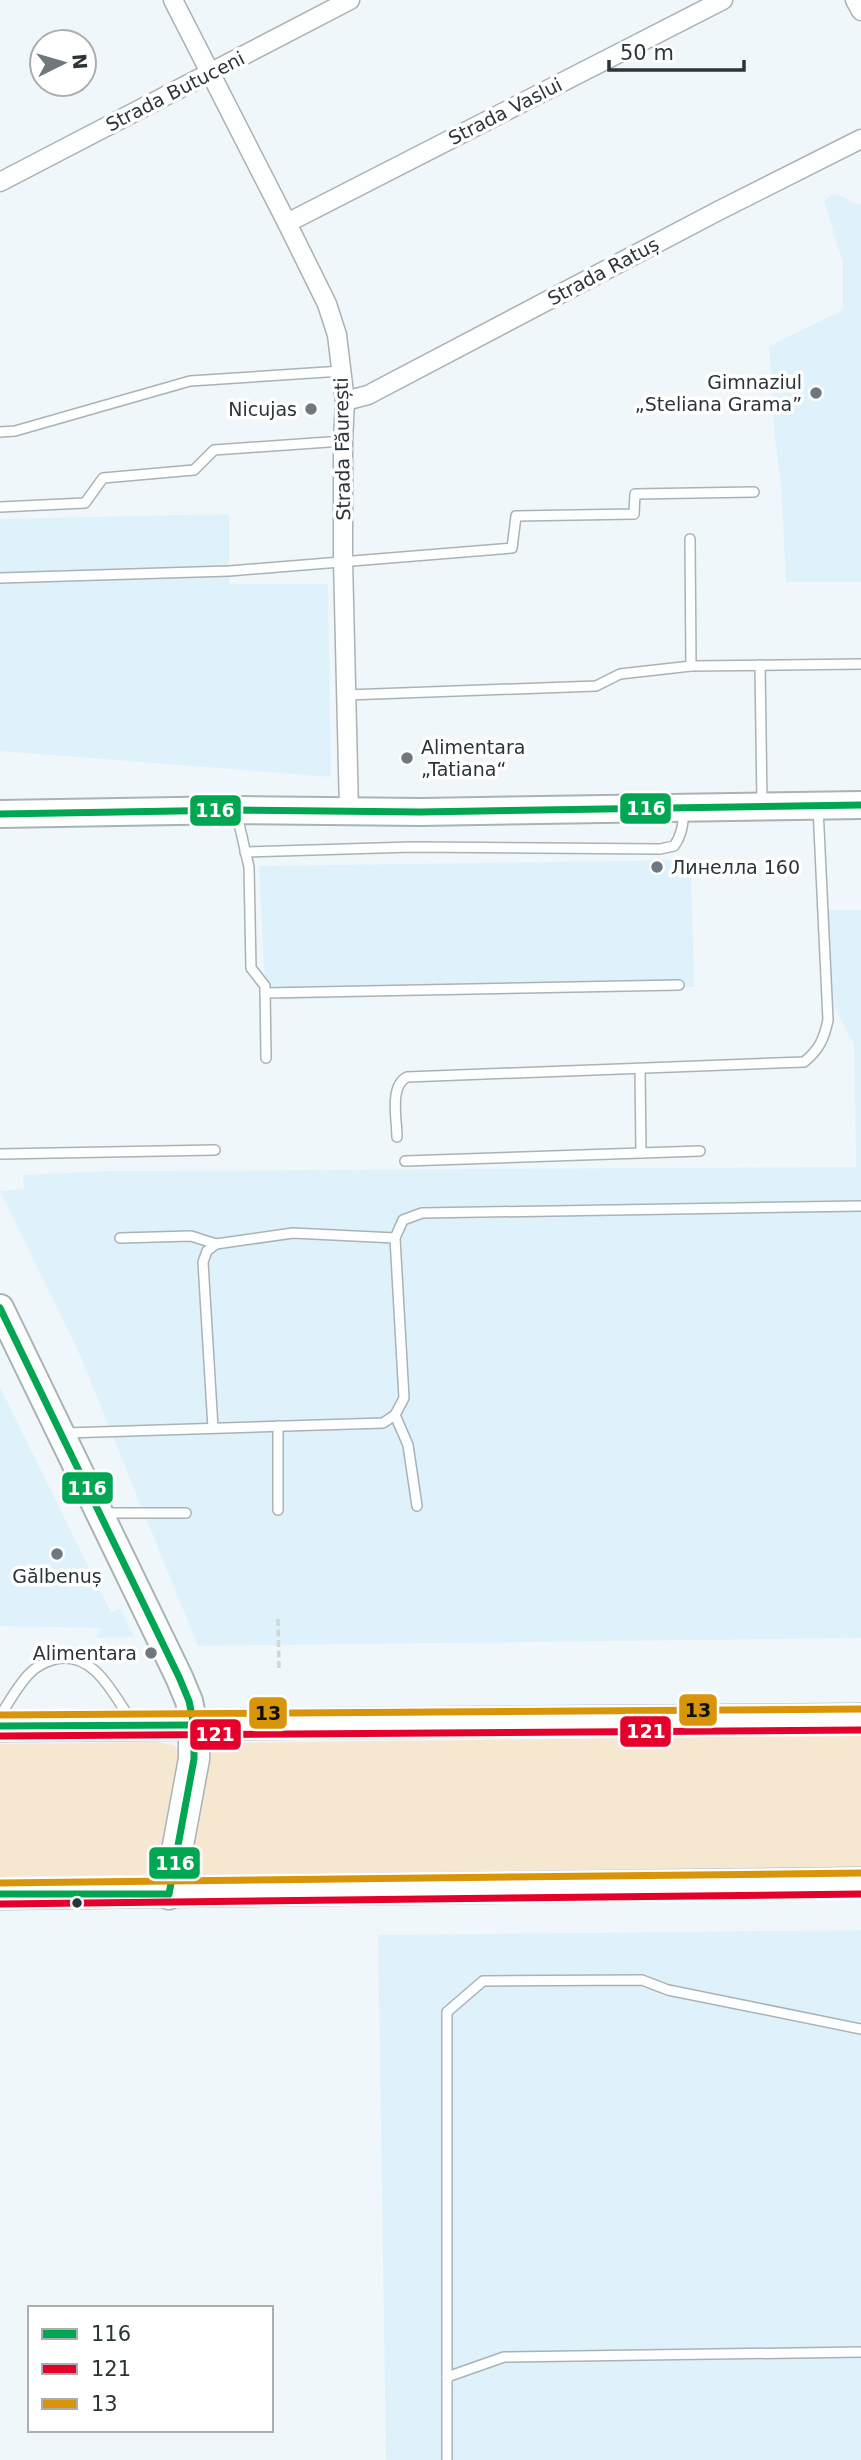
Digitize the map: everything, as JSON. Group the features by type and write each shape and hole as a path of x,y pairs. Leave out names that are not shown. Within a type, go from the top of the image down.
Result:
{"main road":[{"path":"0,814 861,804"},
{"path":"0,1308 189,1701 194,1725 194,1759 169,1894"},
{"path":"0,1726 861,1718"},
{"path":"0,1894 169,1894 861,1883"}],"street":[{"name":"Strada Făurești","path":"173,0 327,304 337,335 345,401 344,560 349,811"},
{"name":"Strada Butuceni","path":"0,182 350,0"},
{"name":"Strada Vaslui","path":"287,223 723,0"},
{"path":"855,0 861,11"},
{"name":"Strada Ratuș","path":"345,401 368,395 861,139"}],"lane":[{"path":"0,432 15,431 190,381 342,371"},
{"path":"0,508 85,503 103,478 194,470 214,450 343,441"},
{"path":"0,578 229,571 512,548 516,516 634,514 635,494 754,492"},
{"path":"690,539 691,666"},
{"path":"347,695 596,686 620,674 691,666 861,664"},
{"path":"760,665 762,806"},
{"path":"397,1137 396,1088 400,1080 407,1077 804,1062 816,1052 824,1038 828,1020 818,805"},
{"path":"245,852 412,847 660,849 674,846 679,840 685,807"},
{"path":"236,810 249,867 251,968 265,986 266,1058"},
{"path":"265,993 679,985"},
{"path":"640,1069 641,1153"},
{"path":"0,1154 215,1150"},
{"path":"405,1161 701,1151"},
{"path":"61,1433 383,1423 395,1415 404,1398 395,1238 403,1220 422,1213 861,1206"},
{"path":"120,1238 191,1236 216,1244 293,1233 395,1238"},
{"path":"213,1428 203,1262 207,1251 216,1244"},
{"path":"395,1415 408,1445 417,1506"},
{"path":"278,1426 278,1510"},
{"path":"100,1514 186,1513"},
{"path":"0,1716 27,1676 43,1662 65,1657 84,1662 101,1676 134,1724"},
{"path":"447,2460 447,2012 483,1981 642,1980 668,1990 861,2029"},
{"path":"447,2376 504,2357 861,2352"}],"path":[{"path":"278,1619 279,1668"}],"shaded area":[{"name":"Gimnaziul „Steliana Grama”","path":"837,194 861,204 861,582 786,582 769,346 843,310 843,263 824,201"},
{"path":"229,514 229,584 328,584 331,777 0,751 0,519"},
{"path":"691,860 694,987 282,1000 265,990 259,866"},
{"path":"827,910 861,910 861,1638 198,1646 76,1346 0,1191 24,1189 23,1175 109,1171 856,1167 854,1044 831,1001"},
{"path":"0,1387 111,1613 120,1608 134,1637 96,1638 102,1628 0,1626"},
{"path":"861,1735 861,1869 202,1877 193,1868 189,1855 206,1759 220,1743"},
{"path":"157,1742 173,1745 181,1751 163,1862 158,1867 140,1875 0,1877 0,1744"},
{"path":"861,1930 861,2460 386,2460 378,1935"}],"transit line":[{"name":"116","path":"0,814 236,810 420,812 861,805"},
{"name":"116","path":"0,1308 179,1677 189,1701 194,1725 194,1759 169,1894 0,1894"},
{"name":"13","path":"0,1715 861,1709"},
{"name":"116","path":"0,1726 194,1725"},
{"name":"121","path":"0,1736 861,1730"},
{"name":"13","path":"0,1883 861,1873"},
{"name":"121","path":"0,1904 861,1894"}],"place":[{"name":"Gimnaziul „Steliana Grama”","path":"816,393"},
{"name":"Nicujas","path":"311,409"},
{"name":"Alimentara „Tatiana“","path":"407,758"},
{"name":"Линелла 160","path":"657,867"},
{"name":"Gălbenuș","path":"57,1554"},
{"name":"Alimentara","path":"151,1653"}]}
